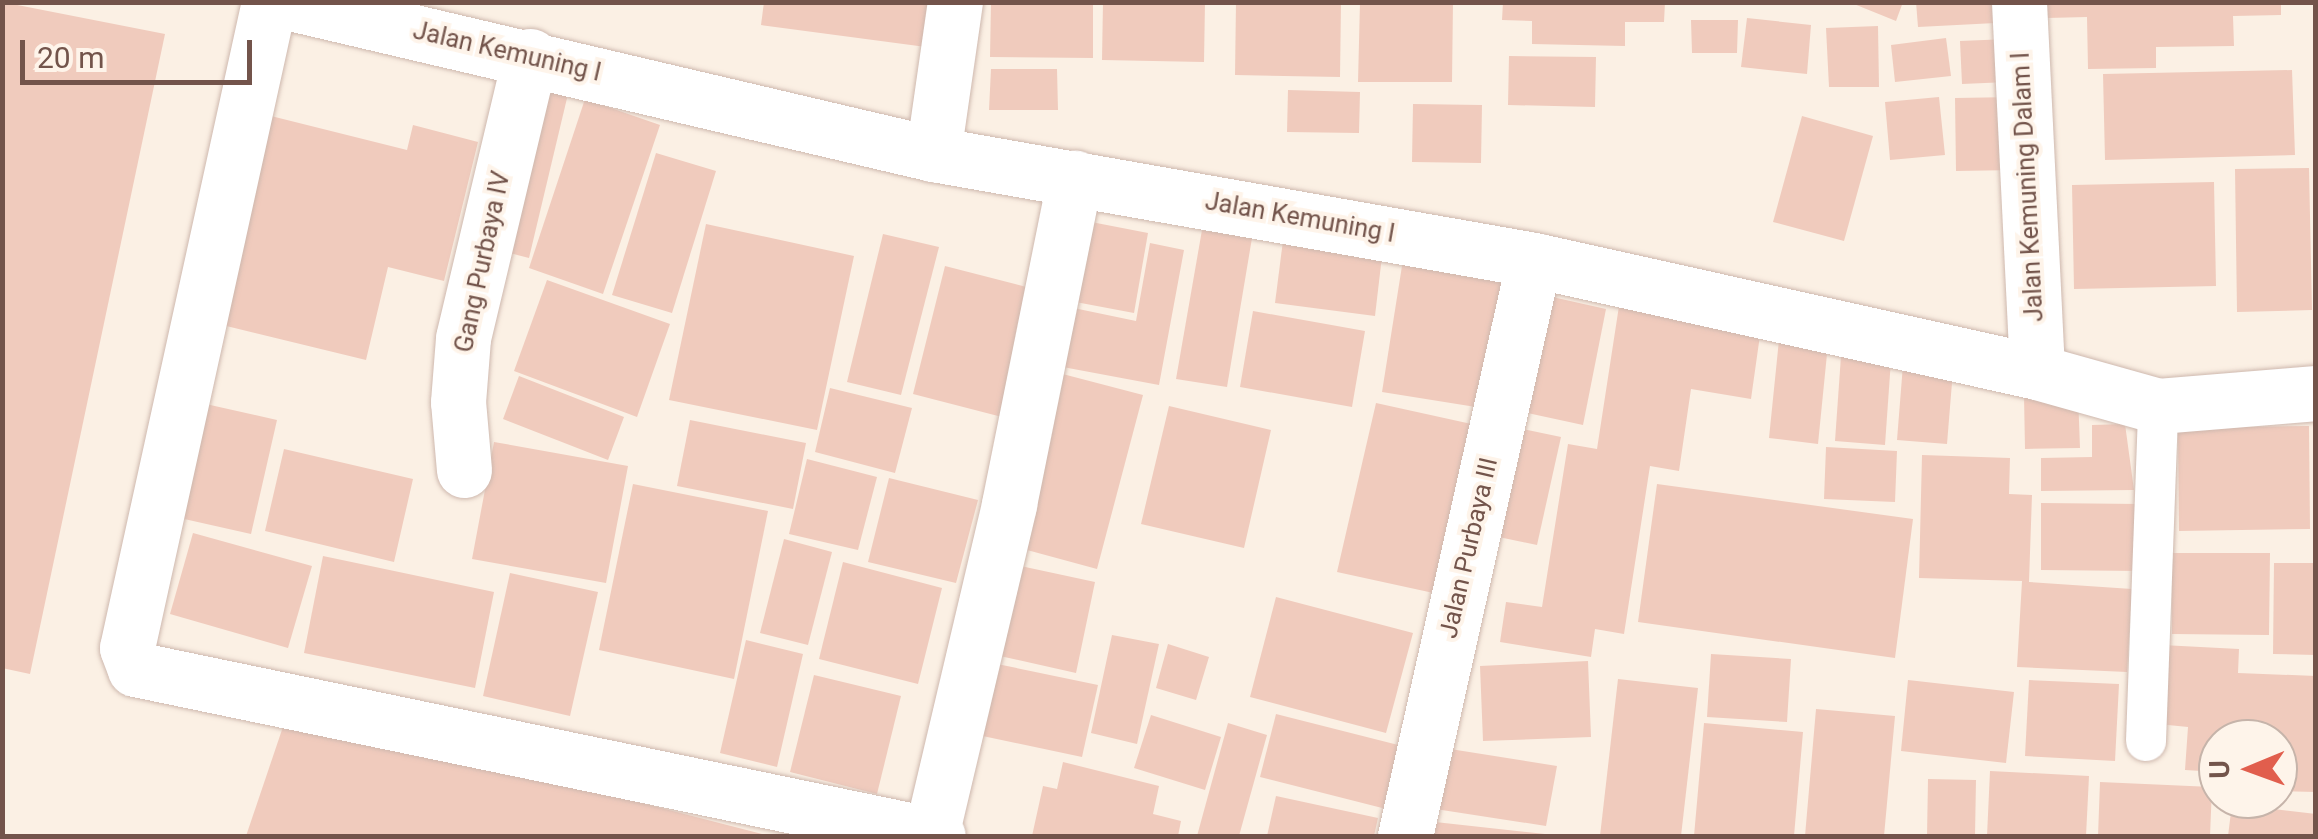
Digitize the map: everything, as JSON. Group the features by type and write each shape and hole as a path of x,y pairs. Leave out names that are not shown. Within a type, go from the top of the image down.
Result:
{"street":[{"path":"269,2 127,648 135,668 934,836 1075,178"},
{"name":"Jalan Kemuning I","path":"286,2 530,56 933,154 1534,260 2037,372 2158,406 2316,394"},
{"path":"933,154 955,2"},
{"name":"Jalan Kemuning Dalam I","path":"2019,2 2037,372"},
{"name":"Gang Purbaya IV","path":"464,470 458,402 464,338 530,56"},
{"name":"Jalan Purbaya III","path":"1405,836 1534,260"}],"lane":[{"path":"2146,742 2158,406"}],"building":[{"path":"2,2 165,34 30,674 2,668"},
{"path":"764,2 948,2 941,49 761,25"},
{"path":"991,2 1093,2 1093,58 990,57"},
{"path":"1103,2 1205,2 1204,62 1102,60"},
{"path":"1236,2 1341,2 1340,77 1235,75"},
{"path":"1360,2 1453,2 1452,82 1358,82"},
{"path":"1503,2 1665,2 1664,22 1625,22 1625,46 1532,44 1532,21 1502,20"},
{"path":"1849,2 1903,2 1896,21"},
{"path":"1916,2 2014,2 2015,22 1918,27"},
{"path":"2047,2 2281,2 2281,15 2233,16 2234,46 2156,47 2156,68 2088,69 2087,17 2047,18"},
{"path":"1747,18 1811,25 1807,74 1741,67"},
{"path":"1691,20 1738,20 1737,53 1692,53"},
{"path":"1878,26 1879,87 1829,87 1826,28"},
{"path":"1946,38 1951,76 1895,82 1891,45"},
{"path":"2008,39 2008,82 1962,84 1960,41"},
{"path":"1509,56 1596,57 1595,107 1508,105"},
{"path":"991,69 1057,69 1058,110 989,110"},
{"path":"2292,70 2295,155 2105,160 2103,74"},
{"path":"530,86 568,94 529,258 490,248"},
{"path":"1288,90 1360,92 1359,133 1287,132"},
{"path":"1939,97 1945,155 1890,160 1885,102"},
{"path":"2015,97 2016,170 1956,171 1955,98"},
{"path":"585,99 660,125 603,294 529,268"},
{"path":"1413,104 1482,105 1481,163 1412,162"},
{"path":"255,112 407,150 413,125 478,142 444,281 388,267 366,360 206,321"},
{"path":"1802,116 1873,136 1844,241 1773,222"},
{"path":"656,153 716,171 672,313 612,295"},
{"path":"2309,168 2312,310 2237,312 2235,169"},
{"path":"2214,182 2216,286 2074,289 2072,185"},
{"path":"1081,220 1148,233 1134,313 1065,300"},
{"path":"706,224 854,256 817,430 669,400"},
{"path":"1285,225 1384,239 1375,316 1275,303"},
{"path":"1202,230 1252,238 1227,387 1176,379"},
{"path":"883,234 939,247 901,395 847,382"},
{"path":"1150,243 1184,250 1159,385 1052,365 1064,306 1136,321"},
{"path":"1405,247 1505,263 1482,408 1382,392"},
{"path":"945,266 1034,289 1002,417 913,394"},
{"path":"547,280 670,324 637,417 514,371"},
{"path":"1530,292 1606,309 1583,425 1505,408"},
{"path":"1619,306 1761,328 1751,399 1691,389 1679,471 1650,466 1624,634 1595,629 1591,657 1500,642 1506,602 1542,607 1568,444 1597,449"},
{"path":"1253,311 1365,331 1352,407 1240,387"},
{"path":"1780,330 1829,334 1818,444 1769,438"},
{"path":"1904,352 1954,358 1947,444 1897,440"},
{"path":"1841,356 1891,360 1885,445 1835,441"},
{"path":"1055,372 1143,395 1097,569 1009,545"},
{"path":"519,376 624,417 608,460 503,419"},
{"path":"830,388 912,408 895,473 815,452"},
{"path":"2078,394 2080,448 2025,449 2024,396"},
{"path":"188,400 277,420 251,534 162,514"},
{"path":"1376,403 1476,425 1438,594 1337,572"},
{"path":"1169,406 1271,430 1244,548 1141,524"},
{"path":"690,420 806,443 793,509 677,486"},
{"path":"1498,424 1561,437 1537,545 1475,532"},
{"path":"2125,424 2134,490 2041,491 2041,458 2092,457 2092,425"},
{"path":"2309,426 2310,529 2179,531 2178,428"},
{"path":"494,442 628,466 606,583 472,559"},
{"path":"1826,447 1897,451 1895,502 1824,499"},
{"path":"284,449 413,479 394,562 265,531"},
{"path":"1922,455 2010,458 2009,494 2032,495 2029,582 2132,589 2127,672 2017,667 2022,581 1919,578"},
{"path":"807,459 877,477 858,550 789,534"},
{"path":"889,478 978,500 956,583 868,562"},
{"path":"633,484 768,511 734,679 599,650"},
{"path":"1657,484 1913,519 1895,658 1638,622"},
{"path":"2041,503 2140,504 2140,571 2041,570"},
{"path":"193,533 312,566 288,648 170,614"},
{"path":"784,539 832,552 808,645 760,633"},
{"path":"2172,553 2270,553 2269,635 2172,634"},
{"path":"323,556 494,592 475,688 304,653"},
{"path":"843,562 942,588 918,684 819,659"},
{"path":"1002,562 1095,582 1076,673 982,652"},
{"path":"2274,563 2316,563 2316,655 2273,654"},
{"path":"510,573 598,592 570,716 483,696"},
{"path":"1276,597 1413,633 1386,733 1250,697"},
{"path":"1112,635 1159,644 1137,744 1091,733"},
{"path":"746,640 803,654 777,767 720,753"},
{"path":"1168,644 1209,657 1196,700 1156,688"},
{"path":"2162,645 2239,649 2238,673 2316,676 2316,792 2298,792 2298,719 2198,719 2198,771 2185,770 2188,727 2158,724"},
{"path":"1711,654 1791,659 1787,722 1707,717"},
{"path":"973,659 1098,685 1082,757 959,731"},
{"path":"1588,661 1591,737 1483,741 1480,666"},
{"path":"814,675 901,696 877,794 790,772"},
{"path":"1618,679 1698,688 1681,836 1600,836"},
{"path":"1908,680 2014,692 2006,763 1901,751"},
{"path":"2029,680 2119,684 2115,761 2025,756"},
{"path":"1816,709 1895,716 1884,836 1805,836"},
{"path":"288,712 766,835 766,836 246,836"},
{"path":"1276,714 1410,748 1394,811 1260,777"},
{"path":"1151,715 1221,737 1205,790 1134,768"},
{"path":"1228,723 1267,735 1239,836 1197,836"},
{"path":"1704,723 1803,732 1794,836 1694,836"},
{"path":"1425,745 1557,766 1546,826 1416,806"},
{"path":"1063,762 1159,786 1153,814 1181,821 1178,836 1032,836 1043,786 1057,789"},
{"path":"1990,771 2089,776 2086,836 1987,836"},
{"path":"1928,779 1976,780 1975,836 1927,836"},
{"path":"2100,782 2198,786 2198,819 2211,819 2210,836 2098,836"},
{"path":"1276,796 1378,818 1374,836 1267,836"},
{"path":"2298,812 2316,814 2316,836 2228,836 2230,819 2298,819"},
{"path":"1417,820 1545,834 1545,836 1416,836"}]}
